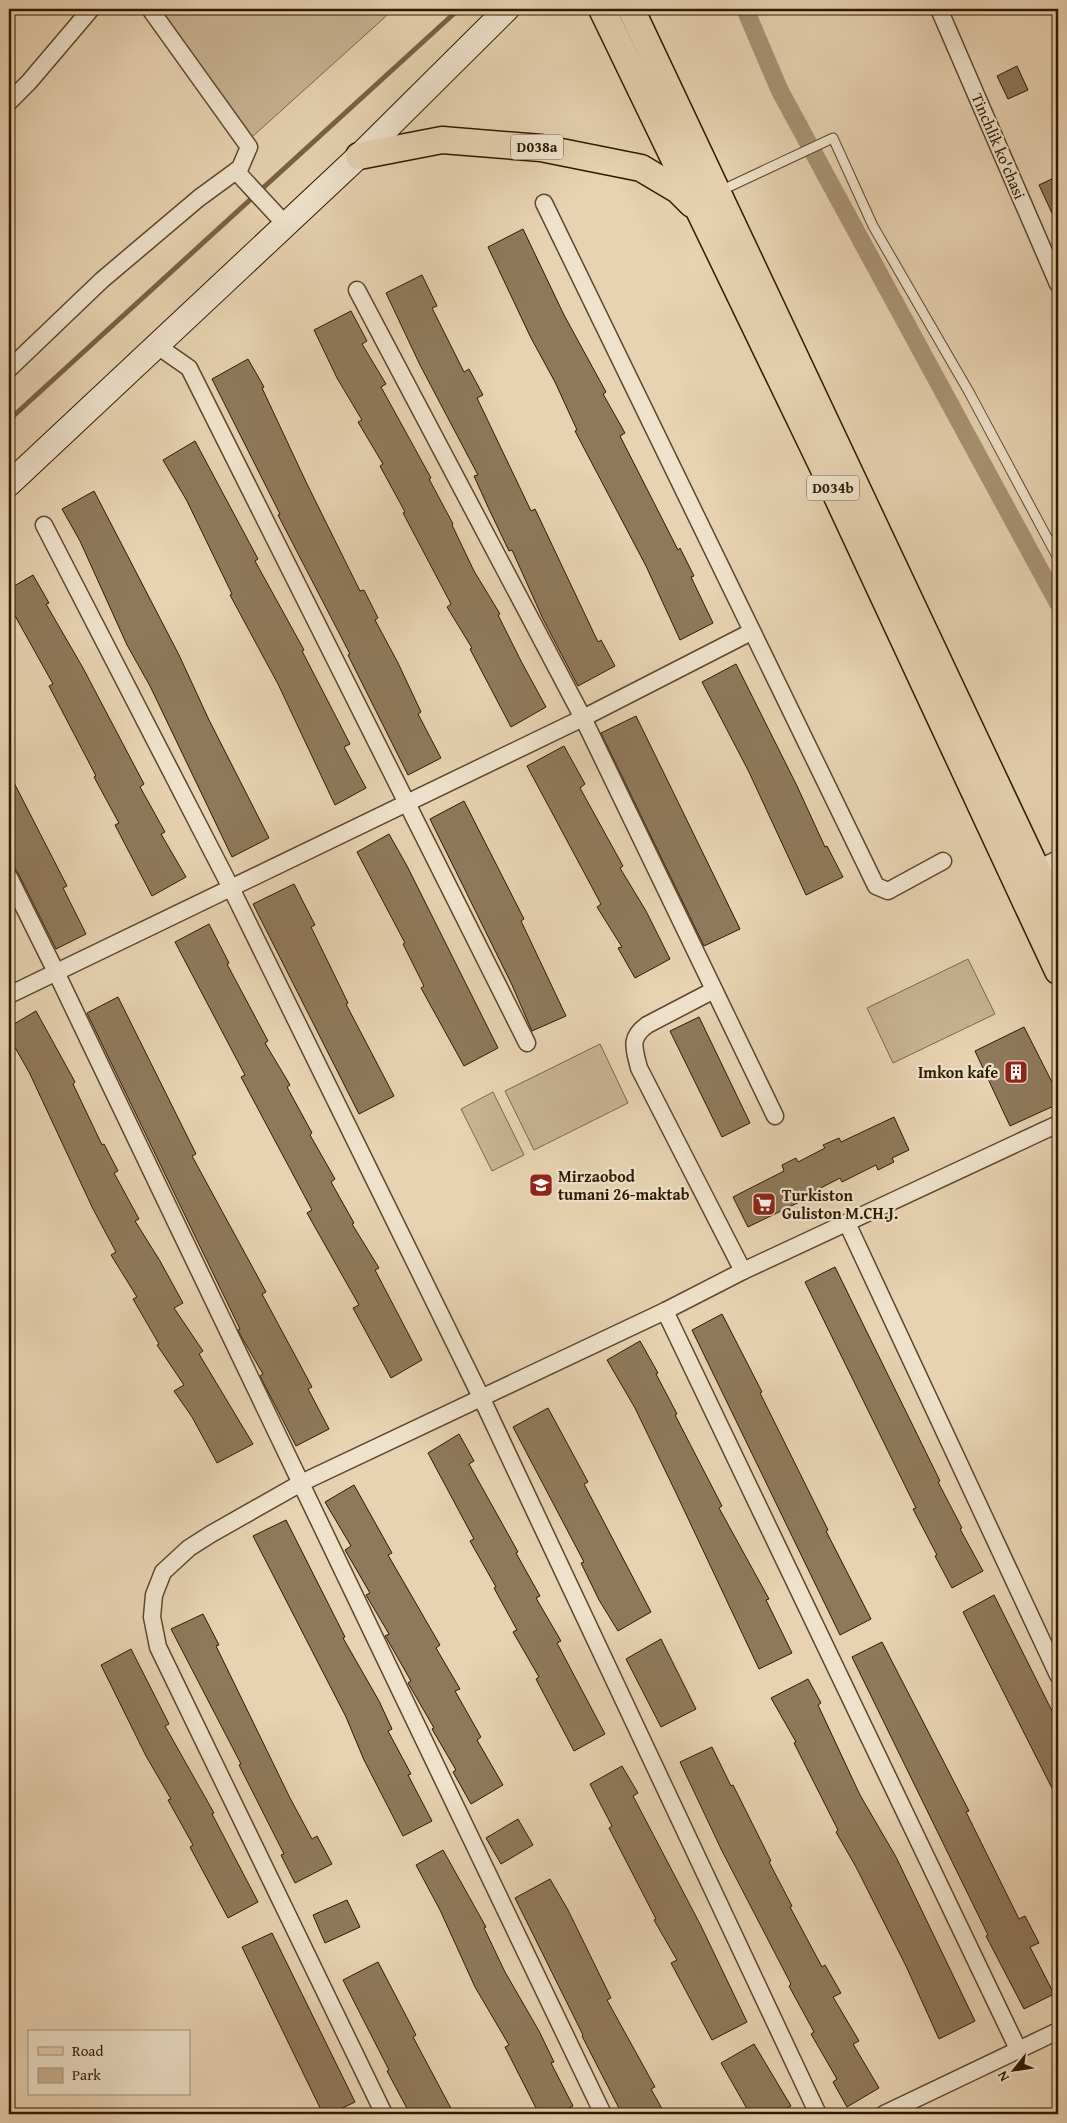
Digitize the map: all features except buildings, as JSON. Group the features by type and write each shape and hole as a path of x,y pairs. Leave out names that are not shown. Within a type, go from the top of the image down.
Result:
{"main road":[{"path":"9,484 359,156 507,9"},
{"name":"D034b","path":"602,9 839,500 947,708 1047,864 1058,915"},
{"name":"D034b","path":"631,9 717,192 947,708 1058,971"},
{"name":"D038a","path":"359,156 442,140 541,148 641,168 678,190 700,211"}],"street":[{"path":"9,102 29,82 91,9"},
{"path":"9,369 102,280 199,198 240,168 249,147 150,9"},
{"name":"Tinchlik ko'chasi","path":"939,9 1058,284"},
{"path":"236,171 285,224"},
{"path":"544,203 876,886 888,891 943,861"},
{"path":"357,290 582,718 775,1116"},
{"path":"156,345 189,368 527,1043"},
{"path":"44,525 231,888 481,1397 818,2114"},
{"path":"9,996 582,718 751,632"},
{"path":"9,877 603,2114"},
{"path":"714,990 648,1025 638,1032 633,1046 639,1068 743,1271"},
{"path":"384,2114 158,1647 152,1618 154,1595 164,1572 189,1548 301,1483 664,1311 743,1271 1058,1124"},
{"path":"847,1223 1058,1675"},
{"path":"664,1311 1018,2049"},
{"path":"884,2114 1058,2031"}],"lane":[{"path":"717,192 833,138 874,226 969,392 1058,558"}],"green space":[{"path":"156,9 394,9 252,137"},
{"path":"968,959 995,1014 893,1063 867,1008"},
{"path":"600,1044 628,1103 534,1150 505,1091"},
{"path":"493,1092 524,1155 492,1171 461,1109"}],"waterway":[{"path":"9,420 459,9"},
{"path":"745,9 780,91 1058,603"}],"place":[{"name":"Imkon kafe","path":"1016,1072"},
{"name":"Mirzaobod tumani 26-maktab","path":"541,1185"},
{"name":"Turkiston Guliston M.CH.J.","path":"764,1204"}]}
